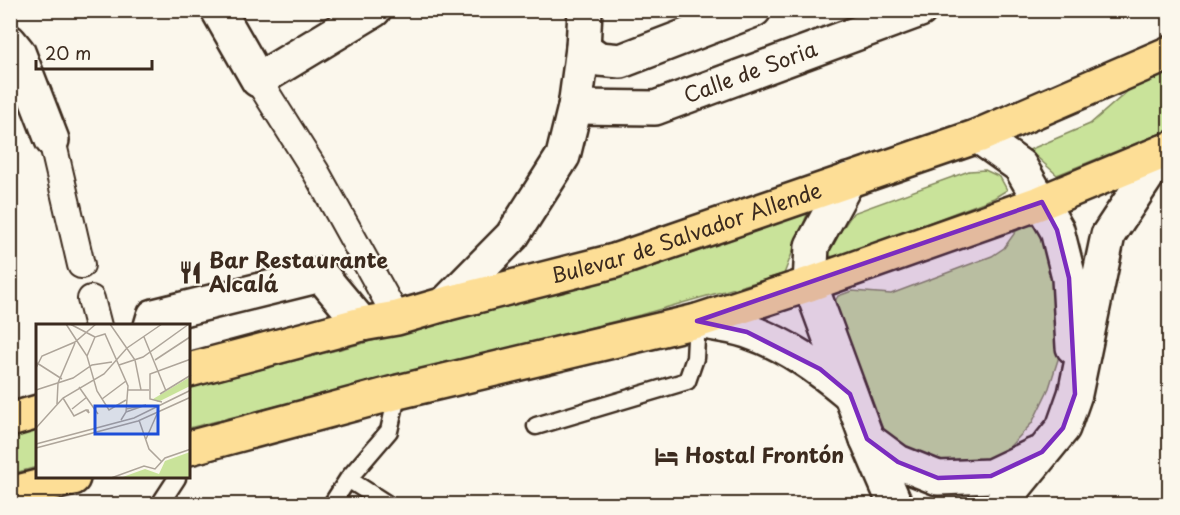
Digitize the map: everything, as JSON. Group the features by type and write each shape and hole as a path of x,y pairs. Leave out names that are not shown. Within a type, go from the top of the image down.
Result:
{"main road":[{"name":"Bulevar de Salvador Allende","path":"190,370 614,261 978,136 1170,53"},
{"path":"192,451 398,392 697,321 810,284 1041,202 1166,150"},
{"path":"10,420 36,413"},
{"path":"10,494 66,479"}],"street":[{"path":"218,10 258,80 316,172 397,318"},
{"path":"258,80 374,10"},
{"path":"445,304 512,236 563,156 575,107 583,48 585,10"},
{"path":"583,48 598,59 621,61 754,10"},
{"name":"Calle de Soria","path":"575,107 655,108 920,10"},
{"path":"10,42 18,52 52,140 81,265"},
{"path":"978,136 1020,166 1057,230 1069,278 1075,394"},
{"path":"1001,504 1064,428 1075,394 1108,235 1166,150"},
{"path":"848,180 812,246 810,284 867,439 895,504"},
{"path":"152,324 154,316 321,274 362,324"},
{"path":"91,299 97,324"},
{"path":"697,321 747,332 788,350 820,369 850,394"},
{"path":"867,439 898,462 938,477 991,476 1042,452"}],"lane":[{"path":"536,426 687,381 695,358 697,321"},
{"path":"332,504 348,479 389,431 398,392"},
{"path":"160,504 176,479"},
{"path":"348,479 387,504"}],"highlighted area":[{"path":"1042,202 1057,230 1069,278 1075,394 1063,428 1042,452 991,476 938,478 898,462 867,439 850,394 820,369 747,332 697,321"}],"green space":[{"path":"1169,66 1169,130 1057,175 1029,150 1090,124 1144,77"},
{"path":"985,170 1000,177 1007,190 994,198 839,257 827,256 830,247 853,213 969,171"},
{"path":"808,212 784,274 640,315 190,428 190,388 636,273"},
{"path":"1029,225 1041,227 1061,292 1062,347 1049,388 1032,423 1001,456 960,467 937,466 898,447 880,427 834,303 838,296 852,291 891,294 992,256 1004,248 1016,231"},
{"path":"36,426 36,467 11,474 10,433"}],"place":[{"name":"Bar Restaurante Alcalá","path":"191,273"},
{"name":"Hostal Frontón","path":"667,456"}]}
